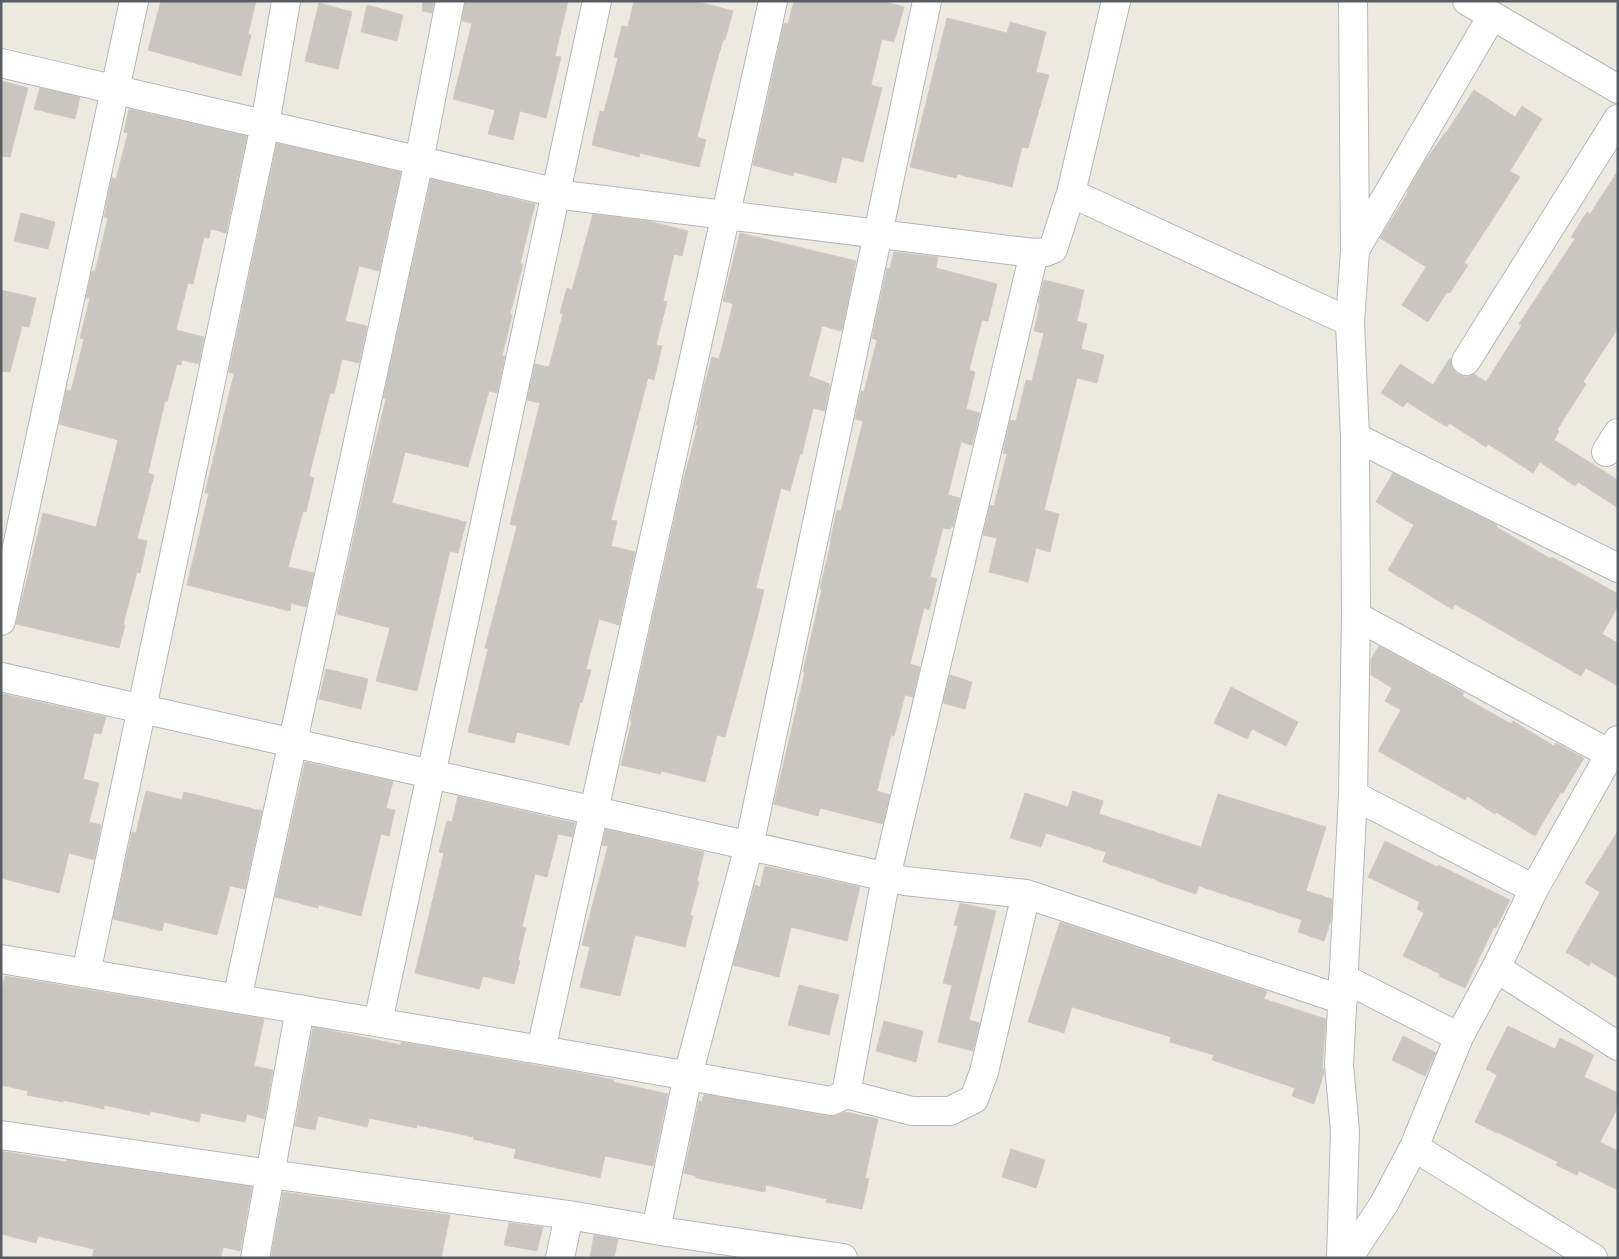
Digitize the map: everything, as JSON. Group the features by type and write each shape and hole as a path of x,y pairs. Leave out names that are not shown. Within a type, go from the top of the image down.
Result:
{"street":[{"path":"1,621 134,1"},
{"path":"86,974 265,125 286,1"},
{"path":"237,999 420,161 450,1"},
{"path":"378,1022 597,1"},
{"path":"541,1050 773,1"},
{"path":"656,1230 688,1075 749,846 927,1"},
{"path":"1,64 557,193 1034,253 1053,249 1071,193 1116,1"},
{"path":"1341,1258 1345,1131 1339,1065 1353,795 1356,616 1355,437 1350,322 1354,251 1353,1"},
{"path":"1467,1 1618,89"},
{"path":"1354,251 1492,16"},
{"path":"1466,361 1618,119"},
{"path":"1071,193 1350,322"},
{"path":"846,1094 886,877 1034,253"},
{"path":"1355,437 1618,568"},
{"path":"1348,1258 1384,1204 1414,1147 1459,1037 1496,968 1534,889 1614,747 1356,616"},
{"path":"1,677 905,882 1026,894 1343,989 1459,1037"},
{"path":"1353,795 1534,889"},
{"path":"1,959 688,1075 831,1101 846,1094 912,1111 950,1111 974,1100 984,1072 1026,894"},
{"path":"1496,968 1618,1046"},
{"path":"255,1258 300,1009"},
{"path":"1,1135 569,1215 843,1258"},
{"path":"1414,1147 1593,1258"},
{"path":"560,1258 569,1215"}],"building":[{"path":"161,1 256,1 248,34 251,35 241,76 148,50"},
{"path":"423,1 434,1 432,13 422,11"},
{"path":"465,1 568,1 555,56 561,57 546,118 520,111 513,140 488,134 495,110 453,99 472,23 462,21"},
{"path":"634,1 695,1 733,11 713,75 697,137 706,140 699,167 640,153 639,157 592,145 600,111 604,112 618,58 614,57 622,26 628,27"},
{"path":"794,1 882,1 904,7 894,42 882,39 871,85 882,88 863,162 842,157 836,183 794,172 793,176 753,165 784,23 788,24"},
{"path":"319,3 352,12 338,69 305,61"},
{"path":"367,5 403,15 397,41 361,32"},
{"path":"947,18 1007,33 1010,22 1046,32 1036,72 1049,75 1028,148 1022,147 1012,187 957,174 956,178 910,167"},
{"path":"1,81 28,88 10,157 1,156"},
{"path":"40,88 80,97 75,119 34,109"},
{"path":"1474,90 1515,117 1522,106 1542,119 1510,171 1520,177 1464,263 1468,265 1450,293 1447,292 1428,322 1402,305 1426,267 1380,238 1425,161"},
{"path":"129,109 247,136 226,233 211,229 209,238 204,237 193,284 188,283 176,330 204,337 199,364 182,360 181,365 177,364 167,402 165,401 148,473 154,475 137,539 147,541 140,573 137,572 123,625 125,625 119,648 16,624 43,513 96,527 118,440 59,424 66,390 71,391 84,339 80,338 90,298 86,298 92,271 95,272 108,218 104,217 112,178 116,179 128,133 124,132"},
{"path":"277,143 401,172 379,271 359,266 345,321 367,326 359,363 342,359 334,394 330,393 309,476 314,478 306,512 303,511 288,567 314,573 306,607 291,603 290,611 187,585 209,493 205,493 234,374 229,372"},
{"path":"1618,171 1618,328 1583,382 1586,384 1557,430 1559,431 1554,440 1618,480 1618,508 1578,482 1575,486 1540,462 1533,473 1488,444 1486,447 1449,423 1447,427 1407,402 1403,407 1381,393 1400,364 1433,385 1450,358 1452,368 1457,374 1466,377 1474,374 1486,382 1522,325 1519,324 1575,239 1571,237 1587,212 1590,214"},
{"path":"431,179 535,204 520,264 523,264 510,314 512,315 502,356 505,356 497,393 489,391 468,467 405,452 392,503 466,522 458,553 450,551 417,691 376,681 390,628 337,614 386,399 383,398"},
{"path":"21,213 55,222 48,249 14,241"},
{"path":"593,214 648,221 688,231 682,256 674,254 663,301 667,302 656,345 662,346 654,380 648,378 611,520 617,521 611,546 635,552 619,625 599,619 586,669 591,670 582,703 580,702 569,745 517,732 514,743 468,732 488,649 485,648 517,526 510,524 540,403 527,400 535,364 549,367 563,314 560,313 567,288 572,290"},
{"path":"740,233 856,261 842,331 822,326 809,376 830,384 825,411 813,408 802,454 800,454 790,491 781,488 756,588 764,590 754,631 725,737 717,735 705,782 661,771 660,774 621,765 681,490 698,425 696,425 704,387 712,357 719,359 733,304 723,301"},
{"path":"894,252 938,257 936,268 997,284 988,321 982,320 969,370 975,372 966,409 980,413 972,445 961,442 948,495 960,498 953,527 950,529 943,528 930,577 937,579 929,610 924,608 910,664 920,667 913,697 905,695 894,736 891,735 877,791 890,795 883,824 820,808 818,816 774,804 805,672 803,672 822,589 820,589 837,510 841,511 863,421 855,419 861,391 864,392 877,340 872,338 887,268 890,269"},
{"path":"1044,280 1084,290 1077,321 1087,324 1081,349 1104,355 1097,383 1077,378 1044,510 1059,514 1050,552 1036,548 1028,582 989,572 997,538 983,535 990,505 994,506 1007,454 1003,453 1010,420 1016,421 1026,380 1032,381 1044,333 1034,331"},
{"path":"1,290 36,298 29,327 22,326 10,372 1,371"},
{"path":"1393,473 1497,525 1496,527 1551,559 1552,557 1618,594 1618,606 1602,634 1618,643 1618,686 1586,668 1581,676 1455,604 1452,609 1388,570 1414,525 1376,502"},
{"path":"1379,646 1464,693 1462,696 1511,724 1513,721 1554,746 1556,743 1584,758 1535,836 1467,796 1465,800 1378,751 1401,710 1385,701 1392,688 1371,675 1371,659"},
{"path":"326,669 368,679 361,709 319,699"},
{"path":"950,675 972,682 965,709 943,703"},
{"path":"1231,687 1298,722 1286,746 1252,729 1247,739 1214,723"},
{"path":"3,694 106,717 101,734 94,733 83,779 99,783 89,822 101,825 94,860 69,853 59,893 1,878 1,702"},
{"path":"305,762 393,781 386,808 395,810 389,836 381,834 361,916 319,905 318,908 275,897"},
{"path":"146,791 182,800 184,792 262,811 245,889 230,886 217,935 164,922 162,931 113,919 132,832 136,833"},
{"path":"1073,791 1103,801 1099,814 1201,847 1218,794 1326,827 1306,891 1332,899 1331,920 1324,941 1298,932 1302,920 1199,886 1196,894 1157,881 1103,862 1106,852 1046,833 1041,847 1010,838 1025,793 1068,807"},
{"path":"458,796 575,823 572,837 558,834 547,877 535,874 522,927 526,928 514,984 483,976 479,989 415,973 444,853 439,852 447,821 452,822"},
{"path":"606,829 704,852 697,881 699,882 690,915 693,916 685,947 635,935 620,996 580,987 590,947 582,945 608,846 602,845"},
{"path":"1618,831 1618,978 1591,962 1589,966 1566,952 1600,892 1585,883"},
{"path":"1385,841 1510,900 1496,928 1494,927 1465,988 1403,956 1424,913 1417,909 1420,902 1368,877"},
{"path":"765,866 860,887 847,941 791,927 779,977 733,965 755,885 760,887"},
{"path":"960,903 996,911 969,1020 980,1023 973,1051 938,1042 952,985 943,983 958,926 954,925"},
{"path":"1060,922 1267,991 1264,999 1326,1019 1322,1068 1324,1073 1314,1104 1292,1096 1295,1088 1212,1060 1214,1055 1170,1042 1171,1037 1072,1007 1064,1033 1028,1022"},
{"path":"5,976 264,1019 254,1066 273,1070 264,1119 247,1114 245,1122 201,1113 199,1122 150,1111 149,1115 104,1105 104,1109 63,1100 63,1102 27,1095 28,1091 1,1085 1,994"},
{"path":"799,985 839,995 829,1035 788,1025"},
{"path":"884,1021 923,1031 916,1062 876,1051"},
{"path":"1508,1026 1555,1049 1560,1038 1594,1055 1584,1077 1618,1093 1618,1107 1600,1142 1618,1151 1618,1190 1579,1171 1577,1175 1556,1165 1558,1162 1475,1122 1497,1075 1486,1069"},
{"path":"313,1027 401,1045 401,1042 581,1073 668,1094 653,1166 605,1156 600,1178 514,1158 516,1149 473,1139 474,1137 417,1125 416,1128 369,1118 367,1127 318,1116 315,1130 295,1126"},
{"path":"1403,1036 1436,1053 1425,1076 1392,1060"},
{"path":"704,1094 828,1116 845,1112 878,1119 865,1178 869,1179 862,1209 826,1202 827,1199 766,1185 765,1192 696,1178 696,1176 684,1173 699,1101 702,1102"},
{"path":"1011,1149 1045,1160 1036,1188 1002,1177"},
{"path":"1,1151 67,1162 67,1160 252,1187 240,1251 223,1247 221,1258 92,1258 94,1249 38,1236 36,1243 1,1234"},
{"path":"283,1192 450,1215 441,1258 271,1257"},
{"path":"509,1223 543,1227 537,1251 504,1245"},
{"path":"594,1235 618,1239 614,1258 590,1258"}]}
